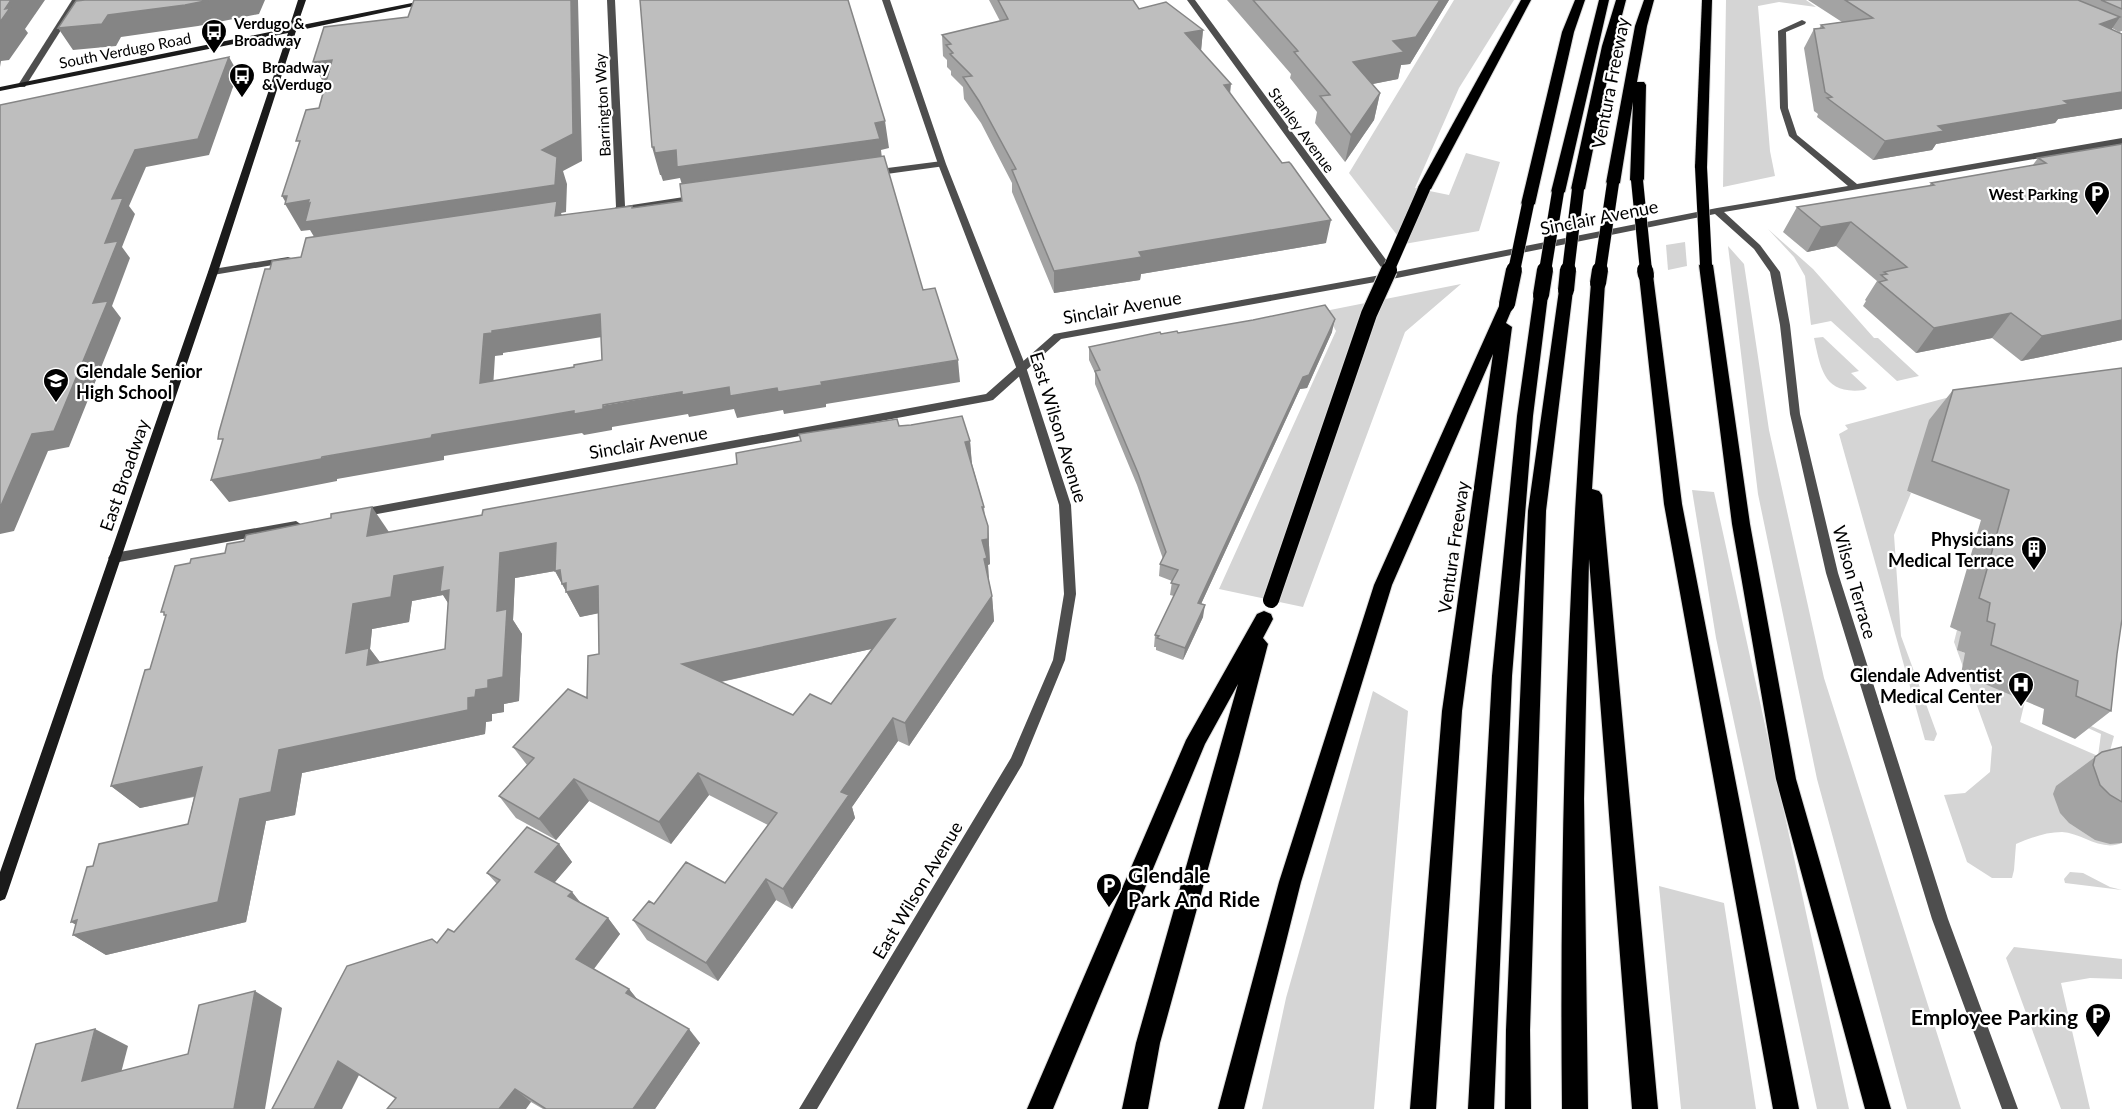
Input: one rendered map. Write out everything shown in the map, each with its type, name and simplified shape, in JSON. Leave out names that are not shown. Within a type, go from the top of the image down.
[{"type":"highway","points":[[1135,1109],[1148,1042],[1229,756],[1264,619],[1370,314],[1424,189],[1526,0]]},
{"type":"highway","name":"Ventura Freeway","points":[[1423,1109],[1452,711],[1507,304],[1568,32],[1580,0]]},
{"type":"highway","points":[[1481,1109],[1502,676],[1525,416],[1558,192],[1604,0]]},
{"type":"highway","points":[[1518,1109],[1518,1018],[1537,511],[1578,189],[1608,46],[1621,0]]},
{"type":"highway","name":"Ventura Freeway","points":[[1575,1109],[1572,946],[1577,641],[1586,421],[1598,283],[1641,26],[1649,0]]},
{"type":"highway","points":[[1707,0],[1701,167],[1706,265],[1741,524],[1786,779],[1878,1109]]},
{"type":"highway","points":[[1641,26],[1637,180],[1673,504],[1786,1109]]},
{"type":"highway","points":[[1231,1109],[1290,882],[1383,585],[1507,304]]},
{"type":"highway","points":[[1586,421],[1645,1109]]},
{"type":"highway","points":[[1040,1109],[1196,740],[1264,619]]},
{"type":"main road","name":"East Broadway","points":[[0,894],[213,272],[302,0]]},
{"type":"main road","name":"South Verdugo Road","points":[[0,89],[438,0]]},
{"type":"street","points":[[22,85],[76,0]]},
{"type":"street","name":"Barrington Way","points":[[611,0],[621,209]]},
{"type":"street","name":"East Wilson Avenue","points":[[807,1109],[1017,761],[1059,660],[1070,594],[1065,505],[1021,367],[942,164],[886,0]]},
{"type":"street","name":"Stanley Avenue","points":[[1191,0],[1392,276]]},
{"type":"street","points":[[1802,22],[1782,31],[1784,108],[1793,136],[1854,186]]},
{"type":"street","name":"Sinclair Avenue","points":[[354,514],[989,398],[1058,336],[1392,276],[1717,211],[2122,141]]},
{"type":"street","points":[[861,175],[942,164]]},
{"type":"street","points":[[609,211],[712,196]]},
{"type":"street","name":"Wilson Terrace","points":[[1717,211],[1757,247],[1775,272],[1785,325],[1795,414],[1832,573],[1940,919],[2010,1109]]},
{"type":"street","points":[[213,272],[296,259]]},
{"type":"street","points":[[114,558],[308,523]]},
{"type":"shaded area","points":[[1454,0],[1514,0],[1459,88],[1415,188],[1449,195],[1466,153],[1500,162],[1479,231],[1404,244],[1349,173]]},
{"type":"shaded area","points":[[1726,0],[1806,0],[1816,7],[1779,2],[1758,6],[1770,151],[1775,176],[1723,187]]},
{"type":"shaded area","points":[[1768,229],[1813,269],[1874,338],[1878,338],[1919,376],[1897,381],[1831,321],[1811,325],[1805,276],[1794,257]]},
{"type":"shaded area","points":[[1685,242],[1687,266],[1668,270],[1666,245]]},
{"type":"shaded area","points":[[1728,246],[1744,264],[1769,430],[1824,678],[1961,1109],[1907,1109],[1817,779],[1758,494]]},
{"type":"shaded area","points":[[1461,284],[1405,332],[1303,607],[1219,589],[1336,331],[1325,311]]},
{"type":"shaded area","points":[[1823,337],[1859,371],[1851,373],[1867,388],[1851,391],[1832,384],[1822,370],[1814,338]]},
{"type":"shaded area","points":[[1961,394],[1907,491],[1911,493],[1894,535],[1901,636],[1937,734],[1934,741],[1925,740],[1839,434],[1848,429],[1845,425]]},
{"type":"shaded area","points":[[1692,490],[1714,492],[1849,1109],[1817,1109],[1716,638]]},
{"type":"shaded area","points":[[1957,630],[1961,632],[1958,650],[1973,657],[2025,701],[2020,722],[2098,756],[2101,734],[2077,723],[2077,720],[2114,736],[2106,766],[2122,801],[2122,843],[2099,844],[2062,832],[2032,838],[2016,844],[2012,878],[1992,878],[1967,862],[1944,795],[1965,793],[1990,772],[1992,747],[1954,642]]},
{"type":"shaded area","points":[[1373,691],[1408,711],[1374,1109],[1262,1109],[1286,998]]},
{"type":"shaded area","points":[[2070,872],[2083,873],[2110,887],[2122,890],[2065,883],[2064,879]]},
{"type":"shaded area","points":[[1659,886],[1724,903],[1756,1109],[1681,1109]]},
{"type":"shaded area","points":[[2014,947],[2122,959],[2122,979],[2090,978],[2061,983],[2090,1109],[2061,1109],[2006,958]]},
{"type":"building","points":[[0,0],[11,0],[5,9],[10,8],[0,22]]},
{"type":"building","points":[[210,0],[108,15],[102,24],[58,28],[76,1]]},
{"type":"building","points":[[414,0],[571,0],[573,134],[542,150],[557,157],[555,185],[305,222],[309,200],[285,204],[287,196],[282,196],[300,141],[296,141],[306,110],[319,108],[332,60],[313,62],[324,27],[408,17]]},
{"type":"building","points":[[640,0],[848,0],[885,121],[875,123],[880,139],[677,167],[676,150],[655,153],[652,147]]},
{"type":"building","points":[[998,0],[1133,0],[1139,9],[1166,2],[1203,30],[1185,33],[1231,84],[1224,85],[1282,163],[1291,164],[1331,220],[1139,252],[1142,257],[1054,271],[1012,170],[1016,169],[979,101],[963,77],[972,76],[950,54],[953,53],[946,45],[951,44],[942,35],[1008,19]]},
{"type":"building","points":[[1253,0],[1440,0],[1416,37],[1393,41],[1404,52],[1353,62],[1380,93],[1351,135],[1320,96],[1330,95],[1294,52],[1298,51]]},
{"type":"building","points":[[1845,0],[2078,0],[2120,17],[2100,24],[2122,34],[2122,92],[2064,101],[2069,104],[1938,126],[1944,131],[1885,141],[1827,98],[1832,97],[1825,92],[1814,29],[1824,28],[1821,25],[1873,18]]},
{"type":"building","points":[[2101,0],[2122,0],[2122,9]]},
{"type":"building","points":[[229,57],[198,139],[135,150],[112,199],[123,198],[105,243],[118,241],[93,303],[108,301],[54,431],[32,434],[0,508],[0,105]]},
{"type":"building","points":[[2122,144],[2122,320],[2042,336],[2011,313],[1934,328],[1879,282],[1887,280],[1881,275],[1887,274],[1884,272],[1907,267],[1851,222],[1821,227],[1797,207],[1934,185],[1931,183],[2046,163],[2038,158]]},
{"type":"building","points":[[884,156],[923,290],[935,288],[958,360],[821,382],[822,385],[778,392],[777,388],[730,396],[729,387],[682,395],[682,392],[603,405],[603,409],[574,414],[574,411],[432,435],[431,438],[211,480],[223,439],[218,439],[219,432],[265,269],[270,269],[272,261],[301,257],[306,238],[557,201],[555,216],[682,201],[680,184]],"holes":[[[600,314],[602,360],[574,365],[574,367],[480,383],[484,334],[492,333],[492,331]]]},
{"type":"building","points":[[1325,305],[1335,319],[1309,375],[1303,377],[1198,603],[1205,605],[1185,648],[1157,638],[1159,636],[1155,635],[1179,585],[1171,583],[1178,570],[1160,564],[1166,552],[1138,473],[1095,371],[1100,370],[1089,347],[1160,332],[1161,334],[1177,331],[1178,333]]},
{"type":"building","name":"Physicians Medical Terrace","points":[[2122,368],[2122,619],[2111,711],[2076,696],[2078,681],[1991,645],[1995,624],[1987,621],[1990,603],[1979,598],[2009,490],[1932,461],[1953,390]]},
{"type":"building","points":[[962,416],[970,441],[965,442],[988,526],[988,539],[982,540],[992,596],[905,723],[893,718],[841,792],[849,795],[783,889],[766,879],[706,963],[633,920],[649,901],[654,904],[686,862],[725,883],[777,813],[698,773],[659,822],[574,779],[539,819],[499,796],[534,758],[513,747],[568,689],[587,698],[588,656],[599,654],[598,586],[566,592],[566,583],[562,584],[560,570],[555,571],[556,543],[500,553],[497,611],[507,609],[503,677],[488,680],[488,688],[476,690],[475,697],[468,698],[468,710],[279,750],[271,792],[240,799],[218,902],[73,935],[77,920],[71,922],[87,867],[93,866],[99,844],[188,824],[202,767],[111,786],[145,670],[150,669],[166,615],[161,612],[175,566],[190,563],[191,559],[225,553],[227,544],[244,541],[246,535],[331,518],[331,514],[372,507],[367,536],[482,515],[483,510],[737,464],[736,453],[801,441],[799,434],[897,419],[899,426]],"holes":[[[443,567],[440,592],[449,590],[445,649],[367,665],[369,648],[346,653],[353,604],[391,597],[394,576]],[[895,619],[831,704],[810,694],[793,715],[682,664]]]},
{"type":"building","points":[[2122,747],[2122,802],[2100,785],[2093,765],[2095,757],[2102,752]]},
{"type":"building","points":[[527,827],[559,844],[535,872],[572,892],[568,896],[608,918],[576,959],[629,989],[626,993],[689,1029],[633,1109],[546,1109],[515,1089],[499,1109],[387,1109],[396,1098],[338,1061],[314,1109],[272,1109],[347,966],[432,939],[437,943],[448,929],[454,932],[500,880],[487,873]]},
{"type":"building","points":[[255,991],[234,1109],[17,1109],[36,1044],[95,1029],[82,1081],[188,1054],[199,1005]]},
{"type":"place","name":"Verdugo & Broadway","points":[[214,55]]},
{"type":"place","name":"Broadway & Verdugo","points":[[242,99]]},
{"type":"place","name":"West Parking","points":[[2097,217]]},
{"type":"place","name":"Glendale Senior High School","points":[[56,404]]},
{"type":"place","name":"Physicians Medical Terrace","points":[[2034,572]]},
{"type":"place","name":"Glendale Adventist Medical Center","points":[[2021,708]]},
{"type":"place","name":"Glendale Park And Ride","points":[[1109,909]]},
{"type":"place","name":"Employee Parking","points":[[2098,1039]]}]
